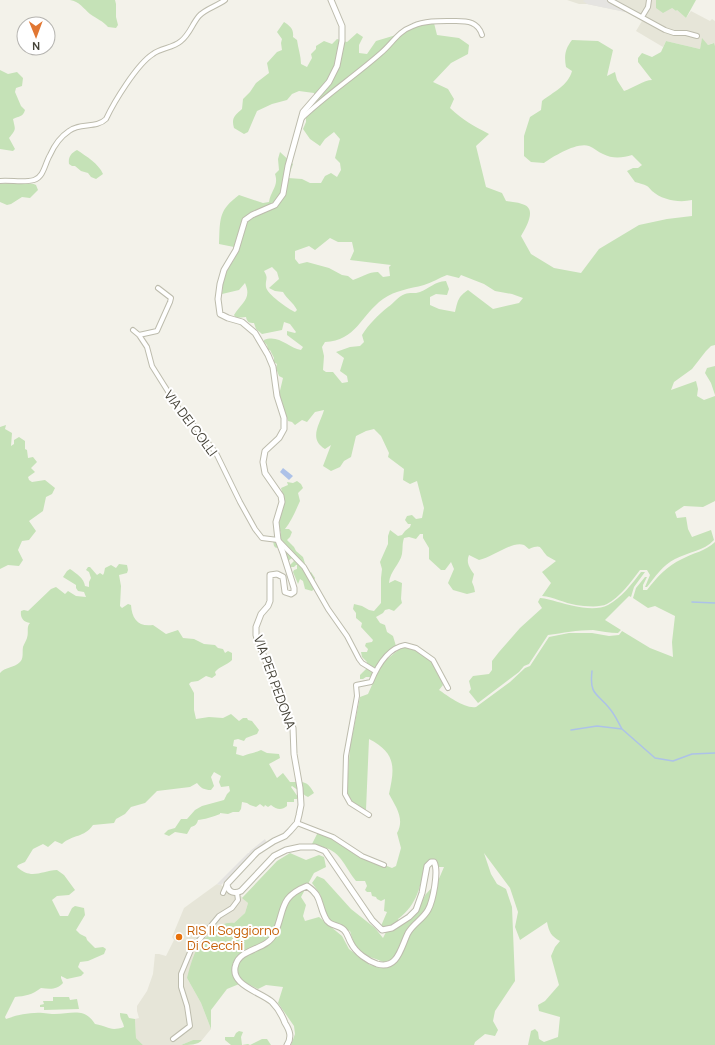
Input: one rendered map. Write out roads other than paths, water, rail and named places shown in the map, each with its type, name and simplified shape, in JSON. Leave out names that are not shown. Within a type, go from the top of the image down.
[{"type":"street","points":[[0,181],[35,180],[41,176],[49,156],[63,135],[79,126],[104,122],[119,96],[145,60],[153,53],[180,42],[189,33],[198,17],[203,12],[225,0]]},
{"type":"street","points":[[332,0],[342,26],[342,41],[337,66],[330,82],[303,112],[288,166],[283,194],[275,205],[248,217],[245,220],[236,250],[224,270],[218,299],[220,314],[242,322],[252,330],[261,341],[272,367],[277,396],[284,418],[284,429],[279,438],[265,451],[263,462],[265,473],[281,496],[282,502],[276,522],[278,540],[304,567],[328,609],[347,636],[359,659],[362,663],[376,671]]},
{"type":"street","points":[[610,0],[670,32],[686,33],[697,36]]},
{"type":"street","points":[[642,17],[648,7],[649,0]]},
{"type":"street","points":[[300,120],[326,96],[383,52],[396,36],[413,26],[434,21],[472,22],[478,26],[482,35]]},
{"type":"street","points":[[139,335],[157,331],[170,302],[171,298],[158,288]]},
{"type":"street","name":"VIA DEI COLLI","points":[[133,330],[139,335],[147,347],[152,366],[179,409],[202,435],[216,454],[255,529],[262,538],[278,540]]},
{"type":"street","name":"VIA PER PEDONA","points":[[278,540],[293,581],[294,592],[291,594],[285,592],[282,578],[277,574],[270,575],[270,601],[268,606],[261,614],[256,627],[258,642],[271,674],[280,704],[293,728],[294,754],[301,805],[297,823]]},
{"type":"street","points":[[369,815],[350,803],[345,794],[344,786],[346,756],[357,696],[356,685],[371,682],[376,671],[386,658],[402,646],[410,646],[434,660],[448,688]]},
{"type":"street","points":[[223,893],[227,884],[257,852],[285,836],[297,823],[333,837],[362,856],[384,865]]},
{"type":"street","points":[[227,884],[229,890],[234,893],[242,891],[274,856],[286,850],[300,847],[315,847],[325,851],[372,920],[382,930],[392,928],[409,917],[416,910],[422,893],[427,866],[431,862],[434,862],[436,866],[435,886],[429,908],[408,933],[401,952],[394,962],[386,965],[373,962],[358,953],[351,944],[348,935],[343,928],[332,925],[325,918],[321,903],[314,891],[307,886],[296,890],[285,902],[274,935],[265,944],[240,956],[234,971],[238,981],[272,1002],[280,1011],[290,1031],[290,1039],[287,1045]]},
{"type":"street","points":[[173,1038],[190,1026],[187,1006],[181,987],[182,974],[191,950],[219,916],[232,908],[238,900],[237,893]]},
{"type":"water","points":[[283,468],[293,476],[289,480],[280,472]]},
{"type":"waterway","points":[[692,602],[715,603]]},
{"type":"waterway","points":[[592,671],[591,679],[593,690],[612,711],[622,729]]},
{"type":"waterway","points":[[571,730],[597,726],[622,729],[655,758],[673,761],[692,754],[715,753]]},
{"type":"place","name":"RIS Il Soggiorno Di Cecchi","points":[[179,937]]}]
